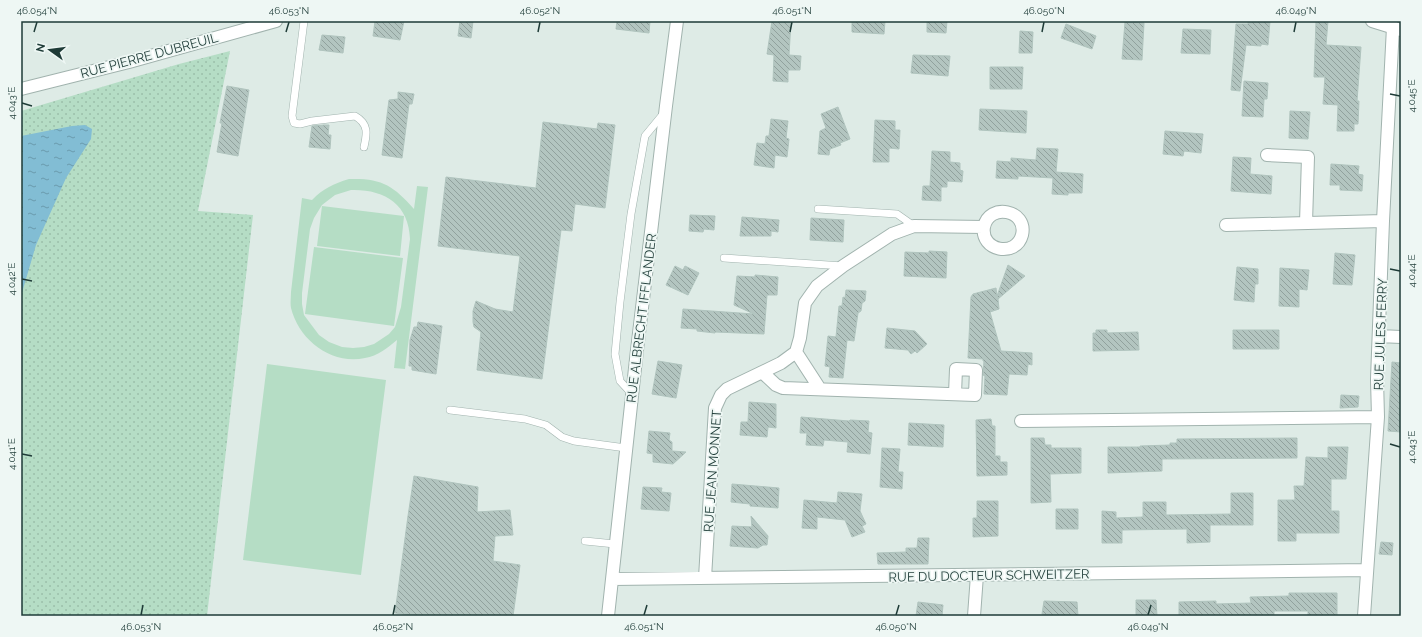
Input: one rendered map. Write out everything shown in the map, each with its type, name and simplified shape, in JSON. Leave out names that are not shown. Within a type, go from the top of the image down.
[{"type":"street","name":"RUE PIERRE DUBREUIL","points":[[21,89],[129,62],[276,21]]},
{"type":"street","name":"RUE ALBRECHT IFFLANDER","points":[[608,616],[632,394],[677,21]]},
{"type":"street","points":[[1372,21],[1397,28]]},
{"type":"street","name":"RUE JULES FERRY","points":[[1364,616],[1378,417],[1377,380],[1383,221],[1397,28]]},
{"type":"street","points":[[1267,155],[1308,157],[1306,223]]},
{"type":"street","points":[[1226,225],[1383,221]]},
{"type":"street","points":[[820,390],[796,352],[800,338],[805,303],[817,286],[843,266],[892,234],[914,226],[984,227]]},
{"type":"street","points":[[1379,336],[1401,338]]},
{"type":"street","name":"RUE JEAN MONNET","points":[[705,578],[715,408],[721,395],[727,389],[763,373],[781,363],[796,352]]},
{"type":"street","points":[[763,373],[776,385],[783,388],[955,394]]},
{"type":"street","points":[[1021,421],[1378,417]]},
{"type":"street","name":"RUE DU DOCTEUR SCHWEITZER","points":[[612,579],[1367,570]]},
{"type":"street","points":[[974,616],[977,575]]},
{"type":"lane","points":[[304,21],[292,116],[294,123],[300,124],[312,121],[355,116],[361,119],[366,126],[367,133],[364,147]]},
{"type":"lane","points":[[632,394],[620,381],[615,354],[630,214],[646,136],[665,112]]},
{"type":"lane","points":[[818,209],[897,214],[914,226]]},
{"type":"lane","points":[[724,258],[843,266]]},
{"type":"lane","points":[[450,410],[525,418],[546,425],[562,436],[574,441],[626,448]]},
{"type":"lane","points":[[585,541],[615,544]]},
{"type":"green space","points":[[230,51],[198,211],[253,215],[207,616],[21,616],[21,111],[179,64]]},
{"type":"green space","points":[[349,179],[370,180],[386,185],[399,194],[414,209],[417,186],[428,187],[405,369],[394,368],[397,340],[386,349],[370,357],[352,359],[340,358],[329,354],[318,348],[309,340],[295,320],[291,308],[291,292],[302,198],[312,200],[325,189]],"holes":[[[351,190],[374,192],[392,201],[400,208],[409,227],[410,239],[401,307],[395,327],[389,334],[374,344],[364,347],[342,347],[329,342],[319,335],[304,315],[302,293],[310,229],[314,218],[322,205],[335,195]]]},
{"type":"green space","points":[[322,206],[404,216],[400,256],[317,246]]},
{"type":"green space","points":[[314,247],[403,258],[394,326],[305,314]]},
{"type":"green space","points":[[267,364],[386,380],[361,575],[243,560]]},
{"type":"water","points":[[85,125],[92,129],[91,139],[66,178],[36,245],[21,296],[21,136],[72,126]]},
{"type":"building","points":[[375,21],[404,21],[400,40],[373,36]]},
{"type":"building","points":[[460,21],[473,21],[471,38],[458,36]]},
{"type":"building","points":[[617,21],[650,21],[649,33],[616,29]]},
{"type":"building","points":[[772,21],[791,21],[789,55],[801,56],[800,70],[788,70],[788,82],[773,81],[774,55],[767,54]]},
{"type":"building","points":[[852,21],[885,21],[884,34],[852,32]]},
{"type":"building","points":[[927,21],[947,21],[946,33],[927,32]]},
{"type":"building","points":[[1248,21],[1270,21],[1268,45],[1246,45],[1240,91],[1231,90],[1236,24],[1248,24]]},
{"type":"building","points":[[1316,21],[1328,21],[1326,45],[1361,47],[1357,101],[1359,101],[1358,124],[1354,124],[1354,131],[1337,131],[1338,105],[1323,104],[1325,77],[1314,77]]},
{"type":"building","points":[[1125,22],[1144,23],[1142,60],[1122,59]]},
{"type":"building","points":[[1066,24],[1096,36],[1092,49],[1061,38]]},
{"type":"building","points":[[1183,29],[1211,30],[1210,54],[1181,53]]},
{"type":"building","points":[[1020,31],[1033,32],[1032,53],[1019,53]]},
{"type":"building","points":[[322,35],[345,37],[343,53],[319,50]]},
{"type":"building","points":[[913,55],[950,56],[948,76],[911,73]]},
{"type":"building","points":[[990,67],[1023,67],[1022,89],[990,89]]},
{"type":"building","points":[[1244,81],[1268,83],[1267,99],[1264,99],[1263,117],[1242,116]]},
{"type":"building","points":[[227,86],[249,90],[238,156],[217,152],[222,123],[220,123]]},
{"type":"building","points":[[398,92],[414,94],[412,104],[409,104],[402,158],[382,155],[389,100],[398,99]]},
{"type":"building","points":[[838,107],[850,139],[840,143],[841,145],[830,149],[829,155],[818,154],[820,131],[826,128],[821,114]]},
{"type":"building","points":[[980,109],[1027,111],[1026,133],[979,130]]},
{"type":"building","points":[[1290,111],[1310,112],[1308,139],[1289,138]]},
{"type":"building","points":[[771,119],[788,121],[786,138],[789,139],[787,157],[775,155],[774,168],[754,165],[757,143],[765,144],[766,136],[769,136]]},
{"type":"building","points":[[875,120],[895,121],[895,130],[900,130],[899,149],[889,148],[889,162],[873,162]]},
{"type":"building","points":[[543,122],[597,129],[598,123],[615,125],[605,208],[575,204],[572,231],[561,230],[542,379],[477,370],[481,332],[474,327],[473,322],[473,311],[476,301],[495,309],[513,312],[520,256],[438,246],[446,177],[536,188]]},
{"type":"building","points":[[329,125],[328,135],[331,135],[330,149],[309,147],[312,126]]},
{"type":"building","points":[[1165,131],[1203,134],[1201,153],[1184,151],[1183,156],[1163,154]]},
{"type":"building","points":[[1037,148],[1058,149],[1056,172],[1083,174],[1082,193],[1068,193],[1068,195],[1052,194],[1053,178],[1018,176],[1018,179],[996,178],[997,161],[1011,162],[1011,158],[1036,160]]},
{"type":"building","points":[[932,151],[950,152],[950,162],[960,163],[960,170],[963,171],[962,182],[947,181],[947,187],[941,187],[941,201],[922,200],[923,186],[930,186]]},
{"type":"building","points":[[1233,157],[1251,158],[1250,174],[1272,176],[1271,194],[1231,191]]},
{"type":"building","points":[[1331,164],[1359,166],[1358,174],[1363,175],[1362,191],[1340,190],[1340,185],[1330,185]]},
{"type":"building","points":[[690,215],[715,216],[714,230],[704,229],[703,232],[689,231]]},
{"type":"building","points":[[742,217],[779,220],[778,232],[771,231],[771,236],[740,236]]},
{"type":"building","points":[[811,218],[844,220],[843,242],[810,240]]},
{"type":"building","points":[[929,251],[947,252],[946,278],[904,276],[905,252],[929,253]]},
{"type":"building","points":[[1335,253],[1355,255],[1352,285],[1333,284]]},
{"type":"building","points":[[1008,265],[1025,276],[998,299],[999,309],[990,312],[1001,351],[1032,353],[1032,365],[1028,364],[1027,375],[1009,374],[1007,395],[984,394],[984,361],[983,359],[968,358],[971,297],[973,294],[996,288],[997,296]]},
{"type":"building","points":[[675,266],[683,270],[685,266],[699,273],[688,295],[666,285]]},
{"type":"building","points":[[1237,267],[1258,269],[1258,284],[1255,284],[1254,302],[1234,300]]},
{"type":"building","points":[[1280,268],[1309,270],[1307,290],[1299,289],[1299,307],[1279,306]]},
{"type":"building","points":[[755,275],[778,277],[777,295],[767,295],[764,334],[715,333],[697,331],[697,329],[681,328],[683,309],[754,314],[734,305],[737,276],[755,277]]},
{"type":"building","points":[[846,290],[866,291],[865,301],[862,303],[861,311],[858,313],[854,341],[847,340],[843,378],[829,377],[830,367],[825,366],[828,336],[836,337],[839,306],[842,306],[843,297],[845,298]]},
{"type":"building","points":[[418,322],[442,326],[436,374],[412,370],[412,366],[409,366],[410,340],[414,327],[417,327]]},
{"type":"building","points":[[887,328],[915,331],[927,344],[917,353],[915,351],[911,354],[908,350],[885,348]]},
{"type":"building","points":[[1096,330],[1107,330],[1107,333],[1138,332],[1139,350],[1093,351],[1093,333],[1096,333]]},
{"type":"building","points":[[1233,330],[1279,330],[1279,349],[1233,349]]},
{"type":"building","points":[[658,361],[682,365],[676,398],[652,394]]},
{"type":"building","points":[[1392,362],[1401,363],[1401,432],[1388,431]]},
{"type":"building","points":[[1341,395],[1359,396],[1358,407],[1340,408]]},
{"type":"building","points":[[749,402],[776,404],[776,428],[768,427],[767,437],[740,435],[741,422],[748,422]]},
{"type":"building","points":[[801,417],[869,421],[868,432],[872,433],[870,454],[847,452],[848,442],[824,440],[823,446],[806,445],[807,433],[800,433]]},
{"type":"building","points":[[991,419],[992,426],[995,426],[995,456],[1000,456],[1000,462],[1007,462],[1007,475],[977,476],[976,420]]},
{"type":"building","points":[[909,423],[944,425],[943,447],[908,445]]},
{"type":"building","points":[[649,431],[670,433],[669,440],[672,442],[672,451],[686,452],[673,464],[653,462],[653,454],[647,453]]},
{"type":"building","points":[[1031,438],[1044,438],[1045,445],[1051,445],[1051,448],[1081,448],[1081,473],[1050,474],[1051,502],[1031,503]]},
{"type":"building","points":[[1297,438],[1297,458],[1162,459],[1162,471],[1108,473],[1108,447],[1170,445],[1170,443],[1177,443],[1177,439]]},
{"type":"building","points":[[1328,447],[1348,447],[1346,479],[1331,479],[1331,511],[1339,511],[1339,533],[1296,533],[1296,541],[1278,541],[1278,500],[1295,500],[1294,486],[1304,486],[1306,457],[1328,458]]},
{"type":"building","points":[[882,448],[900,449],[898,472],[903,472],[902,489],[880,487]]},
{"type":"building","points":[[414,476],[478,487],[477,512],[510,510],[513,535],[495,536],[493,561],[520,565],[513,616],[421,616],[395,613]]},
{"type":"building","points":[[732,484],[779,488],[778,508],[750,506],[750,504],[731,502]]},
{"type":"building","points":[[643,487],[662,488],[661,492],[671,493],[669,511],[641,509]]},
{"type":"building","points":[[838,492],[862,494],[860,511],[866,524],[862,526],[865,532],[852,537],[845,520],[817,517],[817,529],[802,528],[804,500],[837,503]]},
{"type":"building","points":[[1231,493],[1253,493],[1253,525],[1210,525],[1210,542],[1187,543],[1187,529],[1122,530],[1122,543],[1102,543],[1102,511],[1116,512],[1116,518],[1143,517],[1143,502],[1166,502],[1166,515],[1231,514]]},
{"type":"building","points":[[977,501],[998,501],[998,536],[973,537],[973,518],[977,518]]},
{"type":"building","points":[[1056,509],[1078,509],[1078,529],[1056,529]]},
{"type":"building","points":[[751,516],[768,536],[767,545],[763,545],[758,548],[730,546],[732,526],[752,527]]},
{"type":"building","points":[[918,538],[929,538],[928,564],[878,564],[877,553],[906,552],[906,548],[917,548]]},
{"type":"building","points":[[1381,542],[1393,543],[1392,555],[1379,554]]},
{"type":"building","points":[[1289,593],[1337,593],[1337,616],[1308,616],[1308,611],[1274,611],[1274,616],[1179,616],[1179,602],[1216,601],[1216,604],[1251,603],[1250,597],[1289,596]]},
{"type":"building","points":[[1136,600],[1156,600],[1157,616],[1136,616]]},
{"type":"building","points":[[1044,601],[1077,602],[1078,616],[1056,616],[1042,614]]},
{"type":"building","points":[[918,602],[943,605],[942,616],[916,616]]}]
